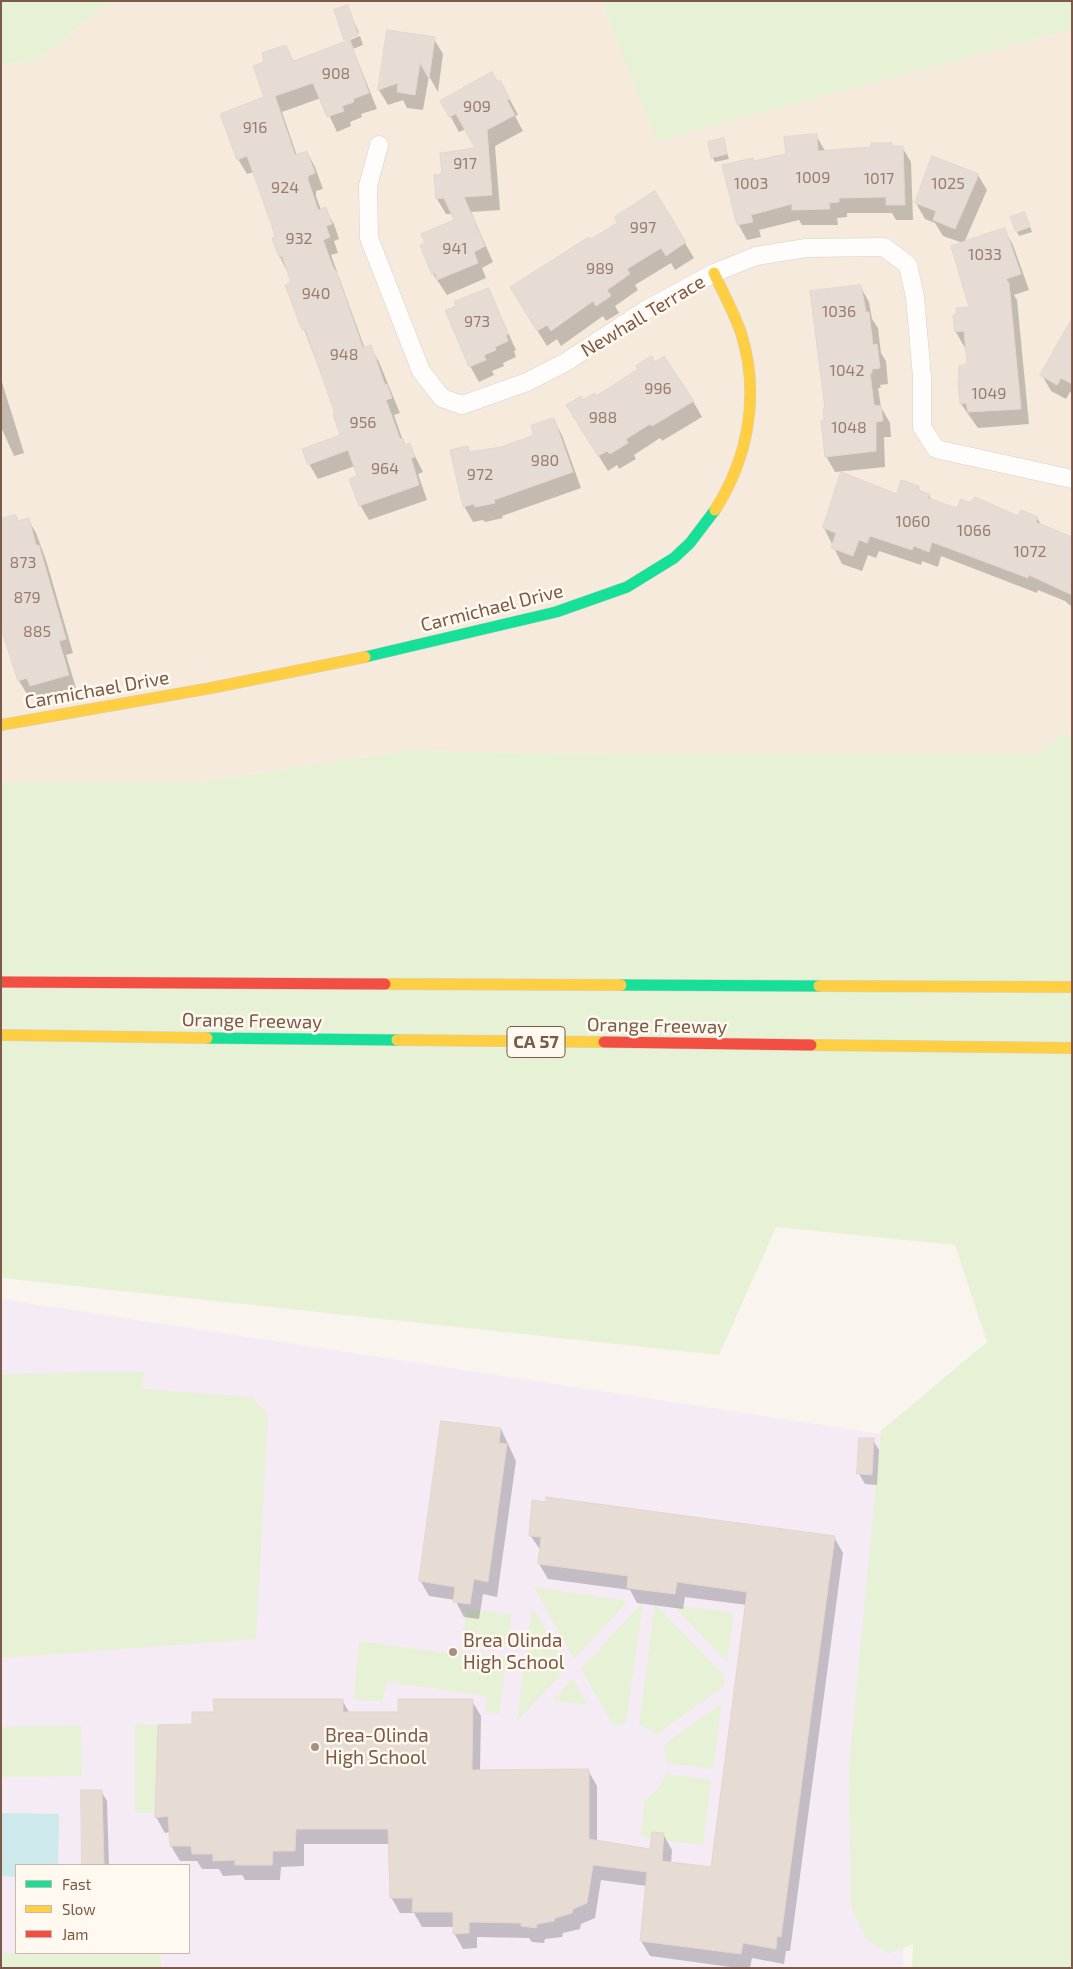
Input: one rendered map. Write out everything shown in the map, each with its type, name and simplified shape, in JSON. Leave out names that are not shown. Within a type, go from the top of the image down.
[{"type":"main road","name":"Carmichael Drive","points":[[1,725],[74,710],[210,688],[442,640],[590,600],[630,586],[654,573],[678,554],[718,505],[745,444],[749,408],[748,370],[741,335],[714,273]]},
{"type":"main road","name":"Orange Freeway","points":[[1,982],[1072,987]]},
{"type":"main road","name":"Orange Freeway","points":[[1,1036],[1072,1048]]},
{"type":"street","name":"Newhall Terrace","points":[[379,145],[368,186],[369,238],[421,371],[442,398],[462,405],[527,382],[566,362],[644,311],[714,273],[756,256],[806,248],[884,247],[908,265],[916,297],[922,378],[922,427],[936,449],[1072,479]]},
{"type":"shaded area","points":[[110,1],[601,1],[657,140],[1072,29],[1072,731],[1033,754],[604,754],[406,751],[193,783],[1,794],[1,65],[37,61]]},
{"type":"shaded area","name":"Brea Olinda High School","points":[[1,1299],[907,1438],[903,1968],[1,1968]]},
{"type":"green space","points":[[1,1],[110,1],[37,61],[1,65]]},
{"type":"green space","points":[[601,1],[1072,1],[1072,29],[657,141]]},
{"type":"green space","points":[[1072,731],[1072,1968],[912,1968],[913,1944],[889,1953],[868,1941],[851,1908],[849,1768],[881,1431],[987,1342],[955,1245],[776,1227],[719,1355],[1,1278],[1,783],[193,783],[406,751],[604,754],[1033,754]]},
{"type":"green space","points":[[144,1372],[142,1389],[252,1397],[268,1415],[256,1639],[1,1658],[1,1374]]},
{"type":"green space","points":[[534,1587],[628,1601],[574,1659]]},
{"type":"green space","points":[[643,1602],[626,1723],[614,1726],[581,1669]]},
{"type":"green space","points":[[655,1604],[725,1677],[724,1686],[656,1735],[649,1729],[639,1725]]},
{"type":"green space","points":[[673,1605],[734,1613],[727,1662]]},
{"type":"green space","points":[[532,1606],[567,1668],[517,1721]]},
{"type":"green space","points":[[467,1609],[512,1614],[507,1644],[463,1639]]},
{"type":"green space","points":[[359,1641],[460,1655],[461,1651],[507,1657],[499,1714],[485,1712],[487,1696],[387,1682],[382,1701],[354,1700]]},
{"type":"green space","points":[[573,1679],[588,1705],[553,1700]]},
{"type":"green space","points":[[722,1703],[713,1769],[667,1763],[664,1745]]},
{"type":"green space","points":[[135,1724],[158,1725],[155,1813],[135,1813]]},
{"type":"green space","points":[[81,1725],[82,1776],[1,1777],[1,1727]]},
{"type":"green space","points":[[666,1774],[711,1780],[703,1845],[641,1837],[645,1799],[657,1791]]},
{"type":"green space","points":[[1,1953],[15,1953],[160,1954],[161,1968],[1,1968]]},
{"type":"water","points":[[1,1813],[59,1814],[58,1864],[15,1864],[15,1877],[1,1876]]},
{"type":"building","points":[[348,5],[358,35],[344,40],[334,10]]},
{"type":"building","points":[[387,30],[435,37],[429,79],[420,63],[415,95],[397,92],[398,83],[378,90]]},
{"type":"building","points":[[350,40],[369,93],[353,99],[354,102],[342,106],[344,111],[327,117],[313,83],[275,96],[295,155],[307,151],[315,173],[308,176],[308,180],[318,210],[326,207],[332,224],[326,226],[330,237],[323,240],[337,273],[363,348],[371,345],[385,385],[387,384],[392,398],[386,400],[400,439],[403,438],[405,445],[410,443],[415,457],[411,458],[419,485],[359,506],[349,479],[357,476],[348,450],[308,465],[302,449],[340,435],[333,414],[335,413],[305,329],[302,330],[285,285],[291,282],[282,256],[279,257],[272,238],[275,237],[272,226],[247,156],[237,160],[220,114],[264,97],[253,66],[264,62],[262,53],[286,45],[293,61]]},
{"type":"building","points":[[492,72],[498,82],[500,80],[510,99],[507,100],[515,115],[487,130],[492,195],[464,197],[485,246],[474,252],[478,263],[437,280],[435,273],[432,275],[420,245],[425,243],[421,234],[454,220],[444,198],[436,199],[434,175],[442,174],[440,153],[475,148],[456,114],[449,117],[440,101]]},
{"type":"building","points":[[817,134],[818,151],[871,147],[871,143],[892,143],[892,146],[903,146],[905,205],[886,205],[886,197],[839,198],[839,202],[829,203],[830,209],[792,210],[792,204],[751,215],[753,222],[737,225],[722,165],[753,158],[754,161],[786,154],[784,137]]},
{"type":"building","points":[[724,138],[727,154],[711,158],[708,142]]},
{"type":"building","points":[[932,156],[979,174],[955,229],[933,220],[936,211],[915,203]]},
{"type":"building","points":[[655,191],[686,242],[666,256],[661,248],[627,269],[630,274],[607,290],[611,296],[596,306],[593,301],[551,331],[547,325],[537,331],[510,287],[589,237],[591,239],[617,223],[615,217]]},
{"type":"building","points":[[1025,212],[1030,227],[1016,232],[1010,217]]},
{"type":"building","points":[[1005,228],[1021,274],[1006,279],[1009,283],[1021,409],[968,412],[966,403],[960,404],[958,384],[959,366],[967,364],[964,331],[955,332],[953,315],[957,314],[956,308],[969,307],[951,246]]},
{"type":"building","points":[[861,285],[866,312],[869,312],[873,345],[877,344],[880,368],[872,369],[872,373],[870,373],[874,405],[881,406],[883,421],[876,422],[876,451],[825,457],[821,421],[824,420],[823,409],[825,409],[810,291]]},
{"type":"building","points":[[489,288],[508,334],[506,335],[508,341],[495,347],[496,350],[484,355],[486,360],[469,367],[445,310],[456,306],[454,302]]},
{"type":"building","points":[[1072,319],[1072,384],[1061,378],[1057,385],[1040,375]]},
{"type":"building","points":[[652,356],[655,362],[664,356],[694,401],[626,439],[628,443],[610,454],[607,451],[598,456],[566,405],[581,396],[583,400],[595,393],[596,396],[638,369],[636,366]]},
{"type":"building","points":[[554,418],[573,472],[494,500],[495,503],[475,507],[474,504],[463,507],[450,450],[468,446],[469,452],[501,447],[534,435],[531,426]]},
{"type":"building","points":[[841,472],[897,494],[901,480],[919,486],[918,490],[930,494],[928,498],[957,508],[961,499],[970,503],[975,497],[1018,516],[1021,510],[1038,517],[1036,522],[1072,537],[1072,595],[1029,575],[1028,578],[932,542],[929,552],[914,546],[912,550],[870,536],[867,543],[859,540],[853,556],[831,548],[836,533],[823,528]]},
{"type":"building","points":[[16,515],[18,521],[29,518],[36,545],[39,545],[66,639],[59,641],[69,675],[30,686],[27,678],[18,681],[1,628],[1,519]]},
{"type":"building","points":[[441,1421],[501,1428],[499,1443],[507,1444],[488,1582],[474,1579],[470,1604],[453,1602],[455,1587],[419,1581]]},
{"type":"building","points":[[859,1438],[874,1438],[872,1475],[857,1474]]},
{"type":"building","name":"Brea-Olinda High School","points":[[546,1497],[835,1536],[781,1937],[777,1936],[776,1949],[743,1943],[741,1954],[640,1941],[647,1872],[593,1865],[587,1903],[573,1909],[572,1913],[555,1918],[554,1921],[537,1924],[536,1928],[521,1926],[521,1923],[469,1922],[469,1933],[453,1934],[453,1912],[412,1912],[413,1898],[390,1898],[388,1829],[296,1829],[295,1851],[273,1851],[272,1865],[235,1865],[235,1860],[213,1861],[213,1854],[192,1854],[191,1846],[170,1846],[168,1816],[155,1818],[158,1725],[192,1724],[192,1712],[214,1712],[213,1699],[343,1699],[343,1712],[398,1712],[398,1699],[473,1699],[472,1770],[589,1769],[589,1839],[650,1849],[652,1832],[664,1833],[662,1861],[711,1867],[747,1592],[677,1582],[675,1594],[627,1588],[628,1576],[538,1564],[541,1537],[529,1536],[532,1500],[546,1502]]},
{"type":"building","points":[[81,1790],[102,1790],[104,1864],[82,1864]]},
{"type":"traffic: fast","points":[[365,657],[556,612],[627,587],[674,558],[690,543],[715,510]]},
{"type":"traffic: fast","points":[[621,985],[819,986]]},
{"type":"traffic: fast","points":[[207,1038],[397,1040]]},
{"type":"traffic: slow","points":[[714,273],[741,333],[750,379],[748,424],[743,447],[727,490],[715,510]]},
{"type":"traffic: slow","points":[[1,725],[211,688],[365,657]]},
{"type":"traffic: slow","points":[[385,984],[621,985]]},
{"type":"traffic: slow","points":[[819,986],[1072,987]]},
{"type":"traffic: slow","points":[[1,1035],[207,1038]]},
{"type":"traffic: slow","points":[[397,1040],[604,1042]]},
{"type":"traffic: slow","points":[[811,1045],[1072,1048]]},
{"type":"traffic: jam","points":[[1,982],[385,984]]},
{"type":"traffic: jam","points":[[604,1042],[811,1045]]},
{"type":"place","name":"Brea Olinda High School","points":[[453,1652]]},
{"type":"place","name":"Brea-Olinda High School","points":[[315,1747]]}]
